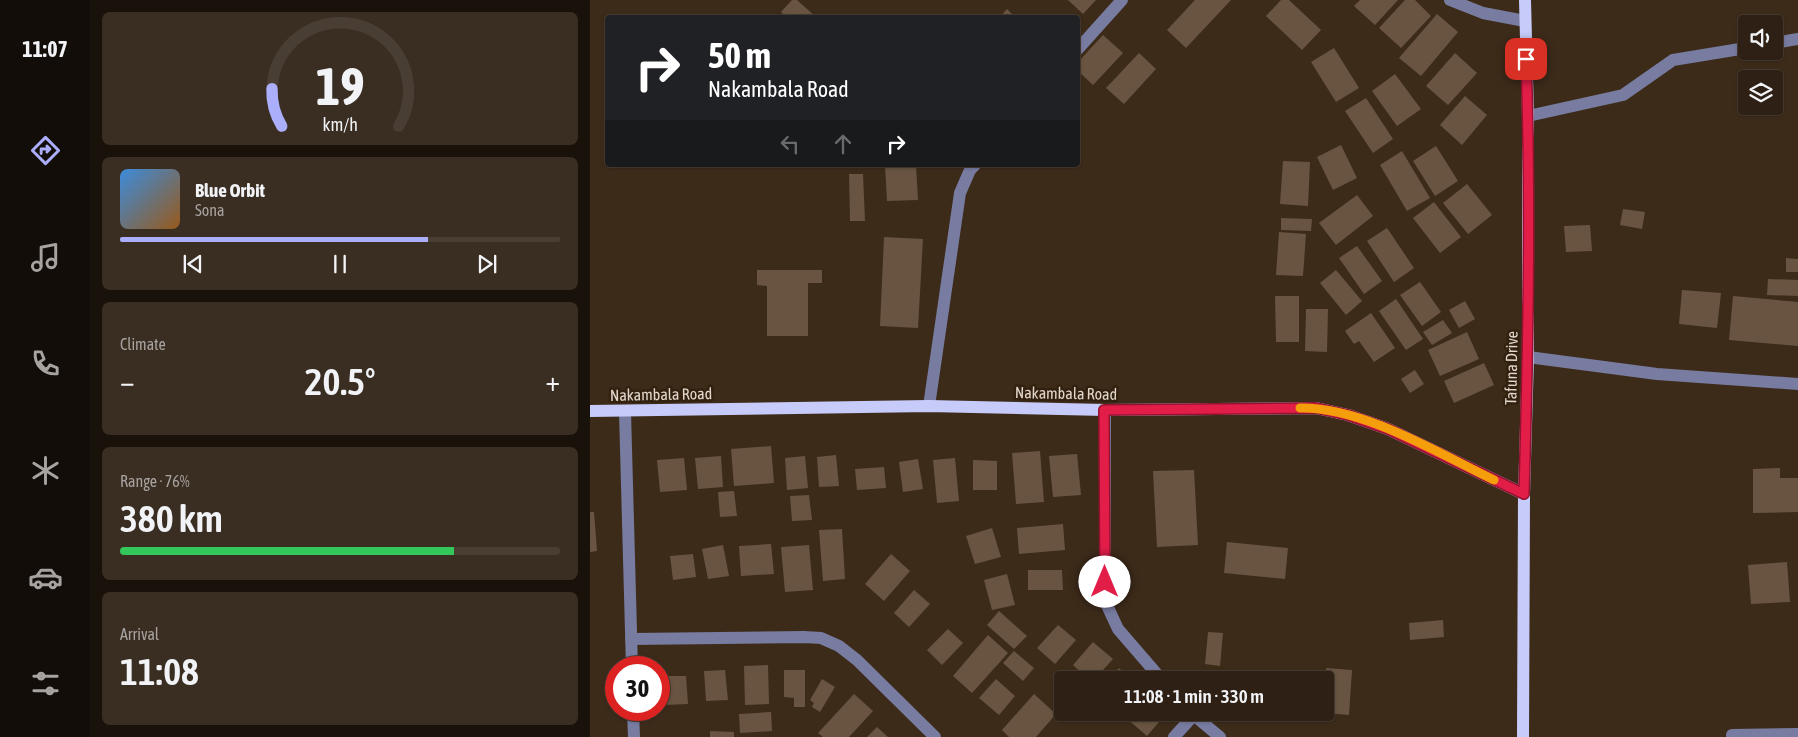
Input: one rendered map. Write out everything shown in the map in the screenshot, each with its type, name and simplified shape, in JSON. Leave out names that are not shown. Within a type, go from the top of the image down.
[{"type":"main road","name":"Tafuna Drive","points":[[1523,737],[1524,494],[1528,357],[1528,116],[1525,0]]},
{"type":"main road","name":"Nakambala Road","points":[[590,411],[625,412],[929,406],[1104,410],[1316,408],[1348,415],[1388,429],[1524,494]]},
{"type":"street","points":[[1080,47],[1122,0]]},
{"type":"street","points":[[1450,0],[1483,13],[1525,21]]},
{"type":"street","points":[[1783,42],[1798,39]]},
{"type":"street","points":[[1528,116],[1623,95],[1673,60],[1738,49]]},
{"type":"street","points":[[929,406],[960,192],[972,167]]},
{"type":"street","points":[[1528,357],[1657,374],[1798,384]]},
{"type":"street","points":[[1104,410],[1105,601],[1118,629],[1154,671]]},
{"type":"street","points":[[625,412],[632,656]]},
{"type":"street","points":[[631,639],[820,638],[839,646],[857,660],[935,737]]},
{"type":"street","points":[[633,721],[634,737]]},
{"type":"street","points":[[1174,737],[1187,721]]},
{"type":"street","points":[[1201,721],[1220,737]]},
{"type":"street","points":[[1732,735],[1798,734]]},
{"type":"building","points":[[792,0],[797,0],[814,15],[784,15],[781,12]]},
{"type":"building","points":[[1068,0],[1096,0],[1083,14]]},
{"type":"building","points":[[1195,0],[1231,0],[1186,48],[1167,30]]},
{"type":"building","points":[[1281,0],[1289,0],[1321,30],[1302,50],[1266,16]]},
{"type":"building","points":[[1360,0],[1398,0],[1375,25],[1354,6]]},
{"type":"building","points":[[1405,0],[1415,0],[1431,16],[1401,48],[1379,28]]},
{"type":"building","points":[[1007,9],[1013,15],[1002,15]]},
{"type":"building","points":[[1437,14],[1458,32],[1421,76],[1399,58]]},
{"type":"building","points":[[1103,35],[1123,53],[1093,85],[1080,73],[1080,60]]},
{"type":"building","points":[[1334,48],[1359,88],[1336,102],[1311,62]]},
{"type":"building","points":[[1139,53],[1156,69],[1124,104],[1106,88]]},
{"type":"building","points":[[1455,53],[1477,73],[1448,105],[1426,86]]},
{"type":"building","points":[[1395,74],[1421,109],[1397,126],[1372,91]]},
{"type":"building","points":[[1465,96],[1487,115],[1462,145],[1440,125]]},
{"type":"building","points":[[1366,98],[1393,139],[1373,153],[1345,111]]},
{"type":"building","points":[[1341,145],[1357,178],[1333,190],[1317,157]]},
{"type":"building","points":[[1436,146],[1458,181],[1435,196],[1413,161]]},
{"type":"building","points":[[1402,151],[1430,198],[1407,211],[1380,165]]},
{"type":"building","points":[[1283,161],[1310,162],[1308,206],[1280,204]]},
{"type":"building","points":[[885,167],[916,167],[918,200],[887,201]]},
{"type":"building","points":[[849,174],[863,174],[865,221],[850,221]]},
{"type":"building","points":[[1467,184],[1492,215],[1468,234],[1443,203]]},
{"type":"building","points":[[1357,195],[1373,216],[1336,245],[1319,223]]},
{"type":"building","points":[[1434,202],[1461,237],[1440,253],[1413,218]]},
{"type":"building","points":[[1623,209],[1645,212],[1642,229],[1620,225]]},
{"type":"building","points":[[1281,218],[1312,219],[1311,231],[1281,230]]},
{"type":"building","points":[[1590,225],[1592,251],[1566,252],[1564,226]]},
{"type":"building","points":[[1387,228],[1414,268],[1394,282],[1367,241]]},
{"type":"building","points":[[1279,232],[1306,234],[1303,276],[1276,275]]},
{"type":"building","points":[[884,237],[923,239],[918,328],[880,326]]},
{"type":"building","points":[[1357,246],[1382,281],[1364,294],[1339,258]]},
{"type":"building","points":[[1786,258],[1798,259],[1798,272],[1786,272]]},
{"type":"building","points":[[757,270],[822,270],[822,283],[808,283],[808,336],[767,336],[767,286],[757,285]]},
{"type":"building","points":[[1336,270],[1362,301],[1346,315],[1320,283]]},
{"type":"building","points":[[1768,279],[1798,280],[1798,296],[1767,295]]},
{"type":"building","points":[[1420,282],[1441,312],[1422,326],[1400,295]]},
{"type":"building","points":[[1682,290],[1721,293],[1717,328],[1679,324]]},
{"type":"building","points":[[1275,296],[1299,296],[1299,342],[1276,342]]},
{"type":"building","points":[[1733,296],[1798,302],[1798,346],[1729,340]]},
{"type":"building","points":[[1396,299],[1423,339],[1406,350],[1379,311]]},
{"type":"building","points":[[1465,301],[1475,319],[1459,328],[1449,310]]},
{"type":"building","points":[[1306,309],[1328,309],[1327,352],[1305,351]]},
{"type":"building","points":[[1371,313],[1395,348],[1374,362],[1359,341],[1354,344],[1345,331]]},
{"type":"building","points":[[1443,320],[1452,333],[1432,345],[1423,332]]},
{"type":"building","points":[[1467,332],[1479,359],[1440,376],[1428,350]]},
{"type":"building","points":[[1484,363],[1494,385],[1454,403],[1444,381]]},
{"type":"building","points":[[1415,370],[1424,384],[1410,393],[1401,379]]},
{"type":"building","points":[[771,446],[774,483],[734,486],[731,449]]},
{"type":"building","points":[[1040,451],[1044,502],[1016,504],[1012,453]]},
{"type":"building","points":[[1077,454],[1081,495],[1053,497],[1049,456]]},
{"type":"building","points":[[836,455],[839,486],[819,487],[817,457]]},
{"type":"building","points":[[721,456],[723,487],[698,489],[695,458]]},
{"type":"building","points":[[805,456],[808,488],[787,490],[785,458]]},
{"type":"building","points":[[684,458],[687,490],[660,492],[657,460]]},
{"type":"building","points":[[955,458],[959,501],[937,503],[933,460]]},
{"type":"building","points":[[918,459],[923,489],[903,492],[899,462]]},
{"type":"building","points":[[973,460],[997,461],[997,490],[973,490]]},
{"type":"building","points":[[884,467],[886,488],[857,490],[855,469]]},
{"type":"building","points":[[1780,468],[1780,478],[1798,478],[1798,512],[1753,513],[1753,469]]},
{"type":"building","points":[[1194,470],[1198,545],[1157,547],[1153,471]]},
{"type":"building","points":[[734,491],[737,516],[720,517],[718,492]]},
{"type":"building","points":[[809,495],[812,520],[792,521],[790,496]]},
{"type":"building","points":[[590,512],[594,512],[597,551],[590,552]]},
{"type":"building","points":[[1063,524],[1065,550],[1019,554],[1017,528]]},
{"type":"building","points":[[992,528],[1001,557],[975,564],[966,536]]},
{"type":"building","points":[[842,529],[845,579],[823,581],[819,530]]},
{"type":"building","points":[[1227,542],[1288,548],[1285,579],[1224,573]]},
{"type":"building","points":[[771,544],[774,574],[741,576],[739,546]]},
{"type":"building","points":[[723,545],[729,576],[708,579],[702,549]]},
{"type":"building","points":[[809,545],[813,590],[785,592],[781,547]]},
{"type":"building","points":[[693,554],[696,577],[673,580],[670,556]]},
{"type":"building","points":[[891,554],[910,571],[884,601],[865,584]]},
{"type":"building","points":[[1787,562],[1790,602],[1751,604],[1748,565]]},
{"type":"building","points":[[1028,570],[1062,570],[1063,590],[1028,590]]},
{"type":"building","points":[[1007,574],[1015,605],[992,610],[984,580]]},
{"type":"building","points":[[914,590],[930,604],[909,627],[894,613]]},
{"type":"building","points":[[999,611],[1027,636],[1014,649],[987,625]]},
{"type":"building","points":[[1443,620],[1444,637],[1410,640],[1409,623]]},
{"type":"building","points":[[1058,625],[1076,640],[1055,664],[1037,648]]},
{"type":"building","points":[[948,629],[963,643],[942,665],[927,650]]},
{"type":"building","points":[[1208,632],[1223,633],[1220,666],[1205,664]]},
{"type":"building","points":[[988,635],[1008,653],[972,693],[953,676]]},
{"type":"building","points":[[1093,642],[1113,659],[1102,671],[1079,671],[1073,665]]},
{"type":"building","points":[[1014,651],[1034,668],[1023,681],[1003,663]]},
{"type":"building","points":[[768,665],[769,704],[745,705],[744,666]]},
{"type":"building","points":[[1326,668],[1352,670],[1349,715],[1334,714],[1334,671],[1326,671]]},
{"type":"building","points":[[725,670],[728,700],[706,701],[704,671]]},
{"type":"building","points":[[784,670],[805,670],[805,707],[794,707],[794,698],[784,697]]},
{"type":"building","points":[[670,676],[686,676],[688,704],[670,705]]},
{"type":"building","points":[[822,679],[835,687],[820,712],[812,707],[814,703],[810,700]]},
{"type":"building","points":[[996,679],[1015,696],[999,715],[979,698]]},
{"type":"building","points":[[854,694],[873,711],[849,737],[823,737],[818,733]]},
{"type":"building","points":[[1034,694],[1054,712],[1054,716],[1036,737],[1009,737],[1002,730]]},
{"type":"building","points":[[771,712],[772,731],[740,733],[739,714]]},
{"type":"building","points":[[1130,721],[1160,721],[1147,736]]},
{"type":"building","points":[[877,727],[888,737],[867,737]]},
{"type":"building","points":[[710,731],[734,732],[734,737],[710,737]]},
{"type":"slow traffic","points":[[1300,408],[1316,408],[1348,415],[1388,429],[1494,480]]},
{"type":"route","points":[[1105,582],[1104,410],[1316,408],[1348,415],[1388,429],[1524,494],[1528,338],[1528,116],[1526,59]]}]
